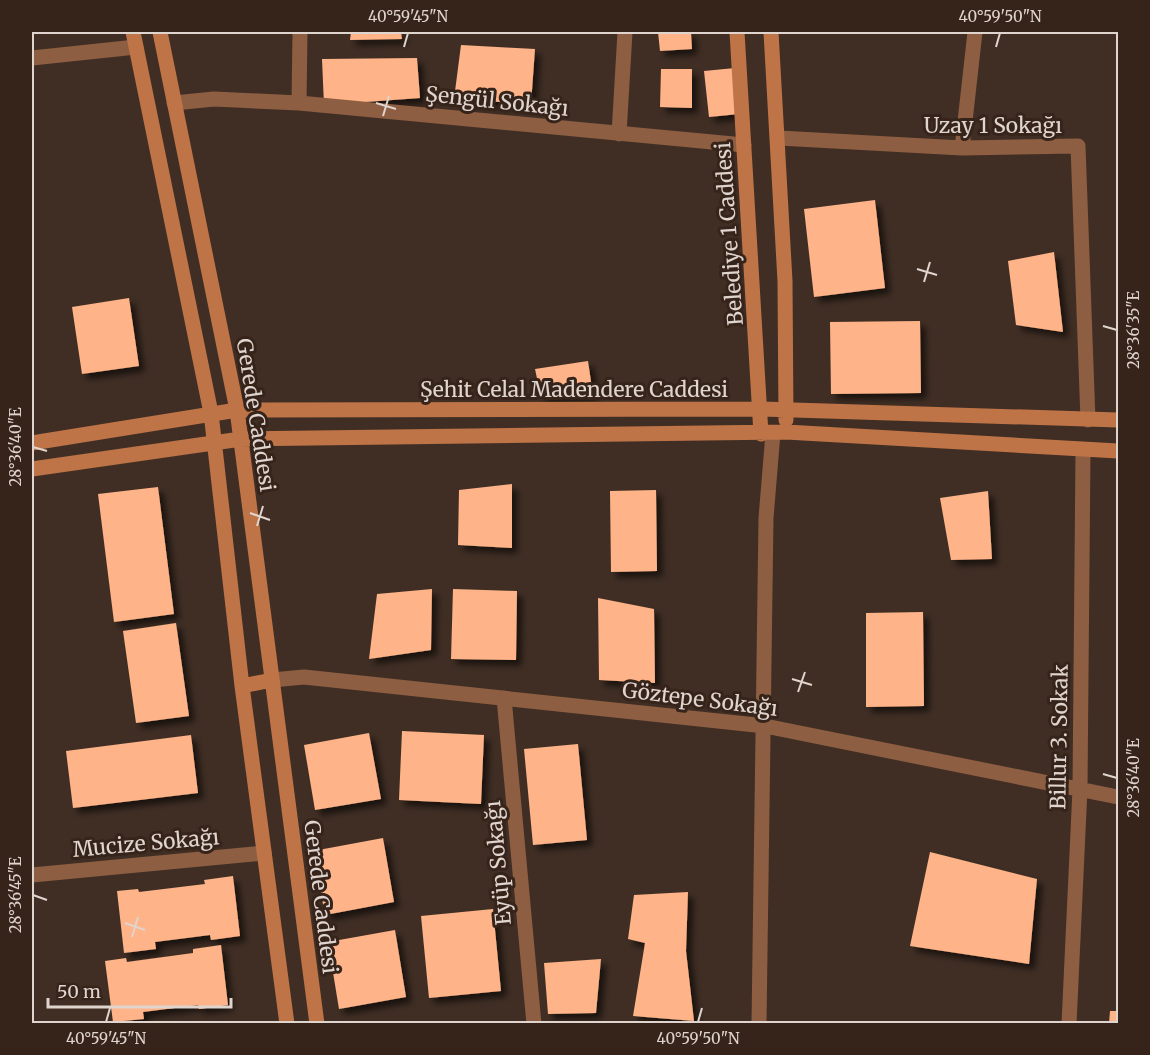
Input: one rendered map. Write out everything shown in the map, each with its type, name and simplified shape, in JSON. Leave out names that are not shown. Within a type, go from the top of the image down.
[{"type":"street","name":"Gerede Caddesi","points":[[160,32],[237,410],[317,1023]]},
{"type":"street","points":[[299,103],[300,32]]},
{"type":"street","points":[[619,134],[625,32]]},
{"type":"street","name":"Belediye 1 Caddesi","points":[[737,32],[761,410],[773,433]]},
{"type":"street","points":[[759,1023],[765,726],[766,518],[773,433],[785,410],[786,281],[771,32]]},
{"type":"street","points":[[962,148],[975,32]]},
{"type":"street","points":[[32,58],[135,39],[147,108],[211,413],[242,686],[287,1023]]},
{"type":"street","name":"Şengül Sokağı","points":[[174,103],[214,99],[299,103],[744,146]]},
{"type":"street","points":[[147,108],[174,103]]},
{"type":"street","name":"Uzay 1 Sokağı","points":[[779,138],[962,148],[1078,146],[1088,420]]},
{"type":"street","name":"Şehit Celal Madendere Caddesi","points":[[32,443],[237,410],[785,410],[1119,420]]},
{"type":"street","points":[[32,469],[241,439],[773,433],[1083,451],[1119,451]]},
{"type":"street","name":"Billur 3. Sokak","points":[[1069,1023],[1080,789],[1083,451]]},
{"type":"street","name":"Göztepe Sokağı","points":[[272,680],[304,677],[765,726],[1119,797]]},
{"type":"street","points":[[242,686],[272,680]]},
{"type":"street","name":"Eyüp Sokağı","points":[[504,698],[534,1023]]},
{"type":"street","name":"Mucize Sokağı","points":[[32,875],[264,853]]},
{"type":"building","points":[[351,32],[401,32],[402,39],[350,40]]},
{"type":"building","points":[[658,32],[691,32],[692,49],[660,51]]},
{"type":"building","points":[[461,45],[535,49],[531,104],[454,99]]},
{"type":"building","points":[[417,58],[420,98],[324,105],[322,59]]},
{"type":"building","points":[[735,68],[739,114],[709,117],[704,71]]},
{"type":"building","points":[[661,69],[692,69],[692,108],[660,107]]},
{"type":"building","points":[[875,200],[885,288],[814,297],[804,209]]},
{"type":"building","points":[[1054,252],[1063,332],[1016,325],[1008,261]]},
{"type":"building","points":[[129,298],[139,366],[82,374],[72,307]]},
{"type":"building","points":[[920,321],[921,393],[831,394],[830,322]]},
{"type":"building","points":[[588,361],[593,395],[541,397],[535,369]]},
{"type":"building","points":[[512,484],[512,548],[458,545],[459,490]]},
{"type":"building","points":[[158,487],[174,614],[114,622],[98,494]]},
{"type":"building","points":[[656,490],[657,571],[611,572],[610,491]]},
{"type":"building","points":[[988,491],[992,559],[951,560],[940,498]]},
{"type":"building","points":[[432,589],[431,650],[369,659],[377,594]]},
{"type":"building","points":[[453,589],[517,591],[516,660],[451,659]]},
{"type":"building","points":[[598,598],[654,609],[655,683],[599,680]]},
{"type":"building","points":[[923,612],[924,706],[866,707],[866,613]]},
{"type":"building","points":[[176,623],[189,716],[136,723],[123,631]]},
{"type":"building","points":[[402,731],[484,735],[481,804],[399,800]]},
{"type":"building","points":[[369,733],[381,799],[315,810],[304,745]]},
{"type":"building","points":[[191,735],[198,793],[73,808],[66,751]]},
{"type":"building","points":[[578,744],[587,840],[533,845],[524,749]]},
{"type":"building","points":[[383,838],[394,902],[325,915],[313,851]]},
{"type":"building","points":[[930,852],[1037,879],[1029,964],[910,946]]},
{"type":"building","points":[[233,876],[240,936],[211,940],[210,935],[155,942],[156,949],[124,953],[117,891],[138,889],[139,892],[205,884],[204,880]]},
{"type":"building","points":[[688,892],[686,951],[694,1021],[633,1016],[645,943],[628,939],[634,895]]},
{"type":"building","points":[[493,909],[501,991],[429,998],[421,916]]},
{"type":"building","points":[[395,930],[406,997],[339,1009],[328,942]]},
{"type":"building","points":[[221,945],[228,1005],[199,1009],[198,1005],[143,1012],[144,1019],[113,1022],[105,961],[126,958],[127,962],[193,953],[193,949]]},
{"type":"building","points":[[601,959],[596,1013],[548,1014],[544,963]]},
{"type":"building","points":[[1110,1011],[1118,1011],[1118,1024],[1109,1024]]}]
